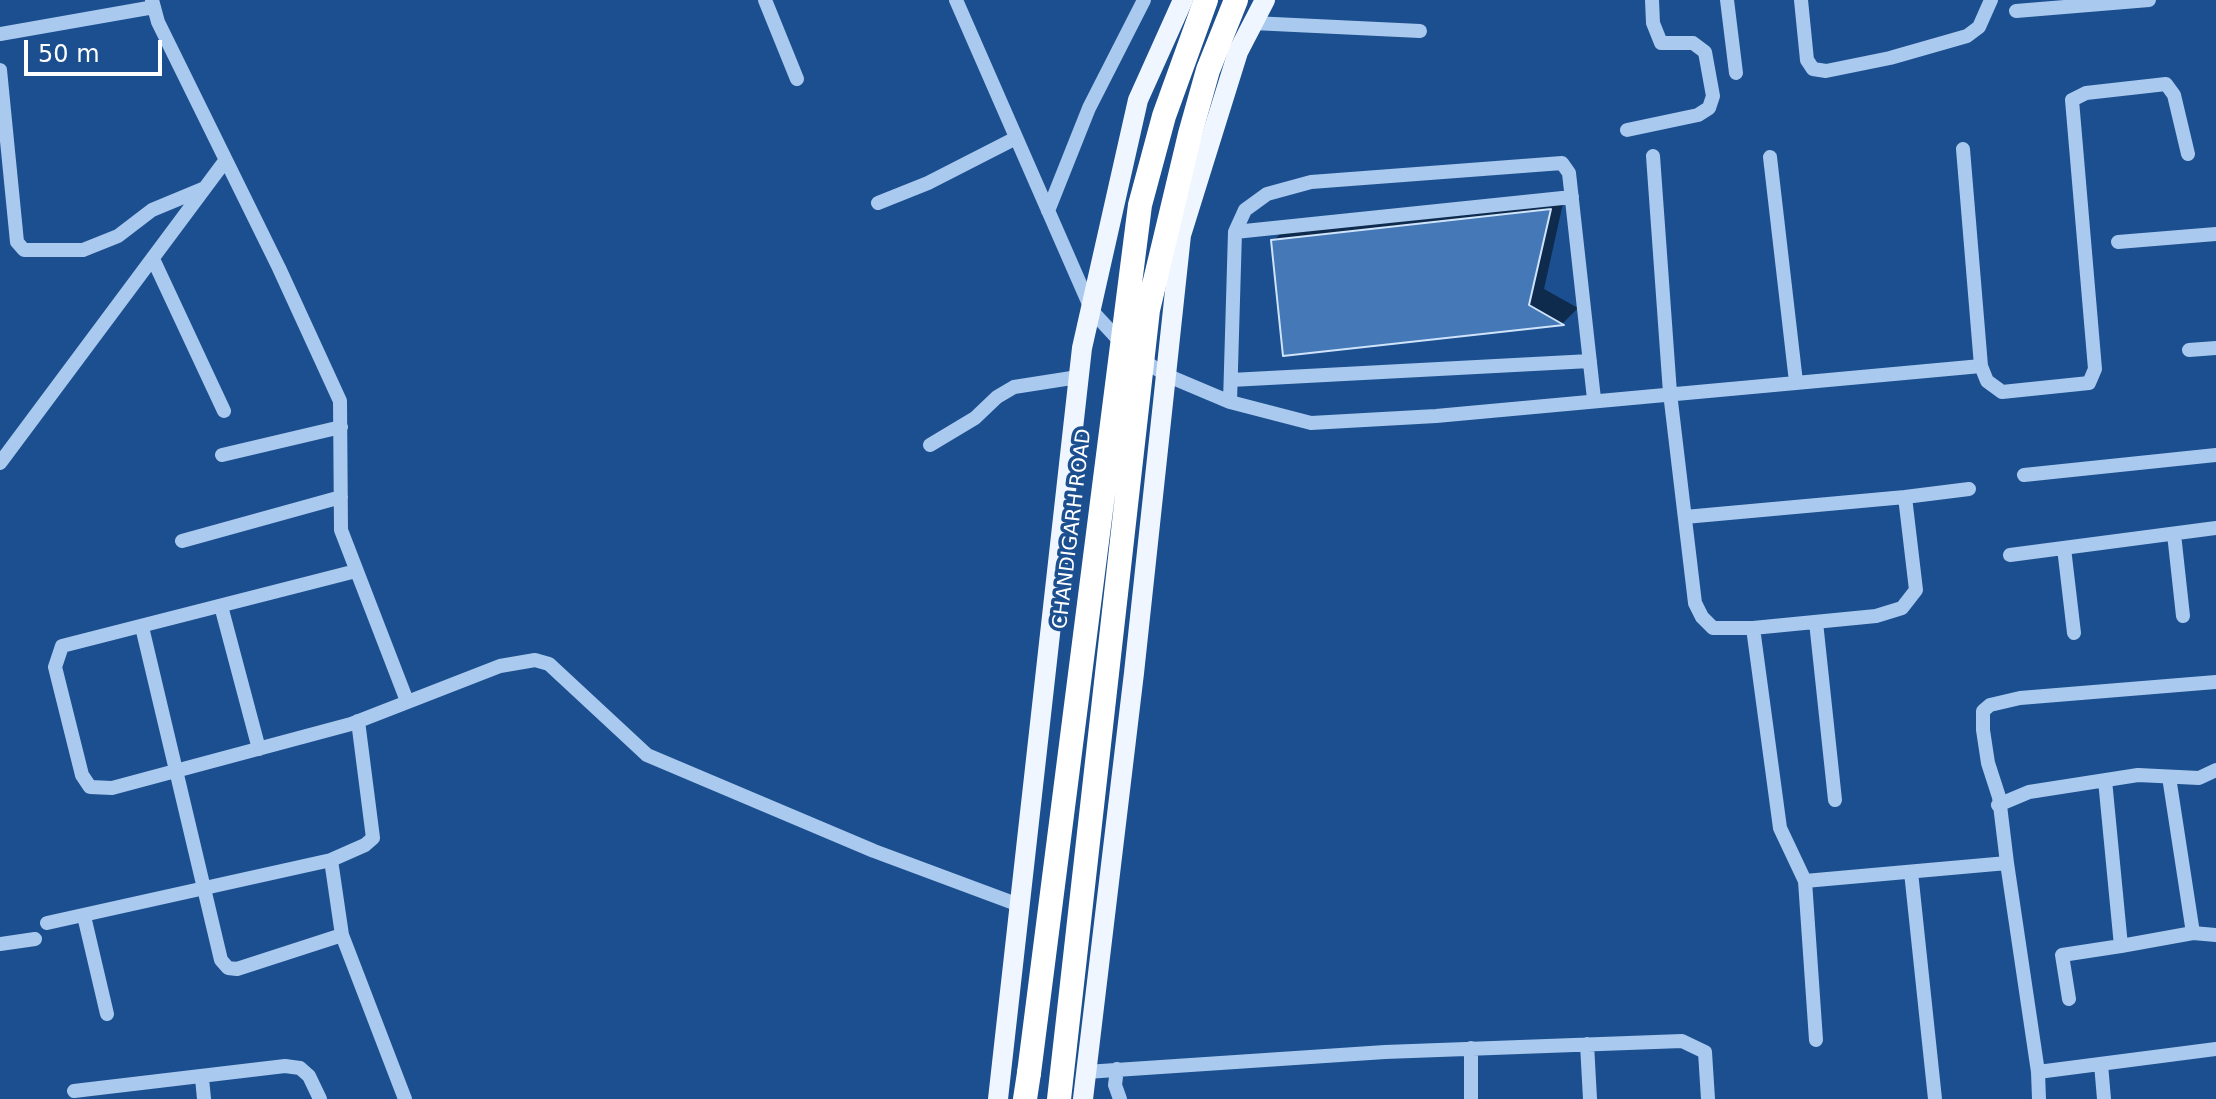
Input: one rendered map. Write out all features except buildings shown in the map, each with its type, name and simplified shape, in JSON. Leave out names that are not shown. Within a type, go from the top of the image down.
[{"type":"highway","name":"CHANDIGARH ROAD","points":[[1025,1099],[1140,205],[1164,116],[1206,0]]},
{"type":"highway","points":[[1059,1099],[1148,310],[1208,70],[1236,0]]},
{"type":"main road","points":[[997,1099],[1078,377],[1138,100],[1183,0]]},
{"type":"main road","points":[[1083,1099],[1181,235],[1238,52],[1265,0]]},
{"type":"street","points":[[765,0],[797,79]]},
{"type":"street","points":[[956,0],[1092,311],[1129,351],[1166,375],[1230,402],[1326,425],[1981,366]]},
{"type":"street","points":[[1048,211],[1089,108],[1144,0]]},
{"type":"street","points":[[1627,130],[1698,115],[1709,108],[1713,96],[1705,52],[1693,43],[1661,43],[1653,23],[1652,0]]},
{"type":"street","points":[[1727,0],[1736,73]]},
{"type":"street","points":[[1801,0],[1807,60],[1813,69],[1826,71],[1890,58],[1967,36],[1979,27],[1991,0]]},
{"type":"street","points":[[2016,11],[2149,0]]},
{"type":"street","points":[[0,34],[153,3],[158,22],[340,401],[341,530],[407,701]]},
{"type":"street","points":[[1253,23],[1420,31]]},
{"type":"street","points":[[0,70],[17,242],[24,250],[83,250],[118,236],[165,203],[205,188]]},
{"type":"street","points":[[1963,149],[1981,366],[1987,381],[2002,392],[2081,385],[2093,378],[2071,108],[2075,97],[2166,84],[2174,95],[2188,154]]},
{"type":"street","points":[[878,203],[928,183],[1016,138]]},
{"type":"street","points":[[1653,156],[1670,393],[1695,603],[1702,617],[1713,628],[1753,628],[1876,616],[1902,608],[1916,590],[1905,497]]},
{"type":"street","points":[[1770,157],[1796,382]]},
{"type":"street","points":[[0,463],[225,161]]},
{"type":"street","points":[[1230,402],[1235,232],[1245,210],[1267,194],[1311,182],[1562,163],[1569,173],[1594,399]]},
{"type":"street","points":[[1235,232],[1572,197]]},
{"type":"street","points":[[2118,242],[2216,234]]},
{"type":"street","points":[[153,259],[224,411]]},
{"type":"street","points":[[2189,350],[2216,348]]},
{"type":"street","points":[[1231,380],[1590,361]]},
{"type":"street","points":[[930,445],[975,418],[997,397],[1014,387],[1078,377]]},
{"type":"street","points":[[222,455],[341,427]]},
{"type":"street","points":[[2024,475],[2216,455]]},
{"type":"street","points":[[1685,517],[1969,489]]},
{"type":"street","points":[[182,541],[341,497]]},
{"type":"street","points":[[2010,555],[2216,528]]},
{"type":"street","points":[[2174,534],[2183,616]]},
{"type":"street","points":[[2064,548],[2074,633]]},
{"type":"street","points":[[356,571],[62,646],[55,667],[82,775],[90,787],[112,788],[358,721],[523,660],[549,664],[647,755],[874,851],[1019,905]]},
{"type":"street","points":[[221,606],[259,749]]},
{"type":"street","points":[[1816,622],[1835,800]]},
{"type":"street","points":[[142,627],[207,890],[221,960],[228,968],[237,969],[342,935]]},
{"type":"street","points":[[1753,628],[1780,828],[1805,881],[1816,1040]]},
{"type":"street","points":[[2039,1099],[2038,1072],[1999,797],[1988,763],[1983,711],[1990,705],[2020,698],[2216,682]]},
{"type":"street","points":[[47,923],[207,890],[331,860],[373,838],[358,721]]},
{"type":"street","points":[[1998,805],[2029,792],[2138,775],[2199,778],[2216,770]]},
{"type":"street","points":[[2169,777],[2193,933]]},
{"type":"street","points":[[2105,780],[2121,946]]},
{"type":"street","points":[[331,860],[342,935],[405,1099]]},
{"type":"street","points":[[1805,881],[2007,863]]},
{"type":"street","points":[[1911,872],[1935,1099]]},
{"type":"street","points":[[84,916],[107,1014]]},
{"type":"street","points":[[2069,999],[2062,955],[2193,933],[2216,935]]},
{"type":"street","points":[[0,944],[35,939]]},
{"type":"street","points":[[1086,1072],[1471,1048],[1682,1041],[1705,1052],[1708,1099]]},
{"type":"street","points":[[1587,1044],[1590,1099]]},
{"type":"street","points":[[1471,1048],[1471,1099]]},
{"type":"street","points":[[2038,1072],[2216,1049]]},
{"type":"street","points":[[2101,1064],[2104,1099]]},
{"type":"street","points":[[74,1091],[130,1093],[202,1078],[285,1066],[300,1068],[309,1076],[320,1099]]},
{"type":"street","points":[[1117,1069],[1115,1085],[1120,1099]]},
{"type":"street","points":[[202,1078],[204,1099]]}]
